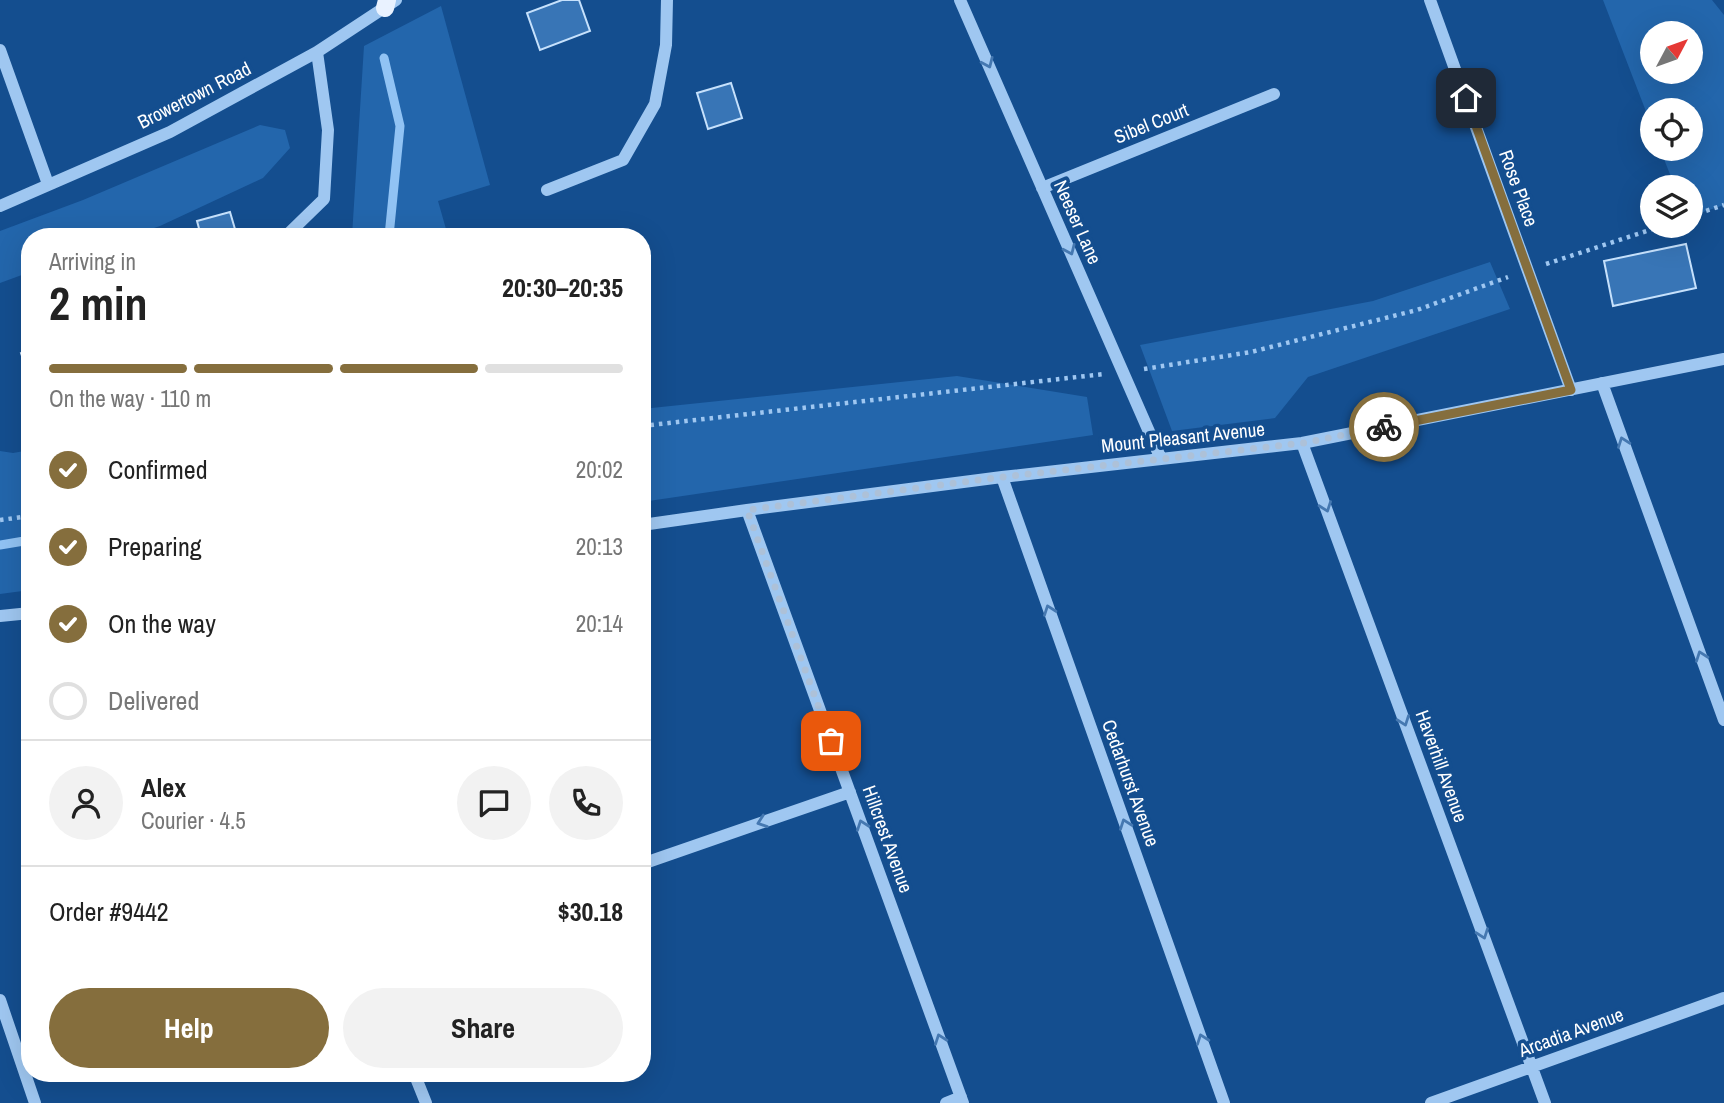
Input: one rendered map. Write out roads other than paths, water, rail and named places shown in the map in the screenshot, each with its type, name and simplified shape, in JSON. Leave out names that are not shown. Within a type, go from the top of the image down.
[{"type":"street","points":[[547,190],[623,160],[655,104],[666,45],[667,0]]},
{"type":"street","name":"Neeser Lane","points":[[960,0],[1161,459]]},
{"type":"street","name":"Rose Place","points":[[1430,0],[1571,390]]},
{"type":"street","name":"Browertown Road","points":[[0,206],[170,132],[317,52],[389,3]]},
{"type":"street","points":[[0,51],[48,184]]},
{"type":"street","points":[[294,228],[324,199],[328,130],[317,52]]},
{"type":"street","name":"Sibel Court","points":[[1042,188],[1274,94]]},
{"type":"street","name":"Mount Pleasant Avenue","points":[[651,525],[1002,477],[1303,443],[1724,359]]},
{"type":"street","points":[[1602,383],[1724,720]]},
{"type":"street","name":"Haverhill Avenue","points":[[1303,443],[1545,1103]]},
{"type":"street","name":"Cedarhurst Avenue","points":[[1002,477],[1224,1103]]},
{"type":"street","name":"Hillcrest Avenue","points":[[747,510],[962,1100]]},
{"type":"street","points":[[0,616],[21,614]]},
{"type":"street","points":[[651,861],[850,792]]},
{"type":"street","name":"Arcadia Avenue","points":[[1431,1103],[1724,998]]},
{"type":"street","points":[[0,1000],[21,1064]]},
{"type":"street","points":[[27,1082],[34,1103]]},
{"type":"street","points":[[418,1082],[426,1103]]},
{"type":"street","points":[[946,1103],[962,1100]]},
{"type":"waterway","points":[[384,58],[400,126],[390,228]]},
{"type":"waterway","points":[[0,545],[21,542]]}]
